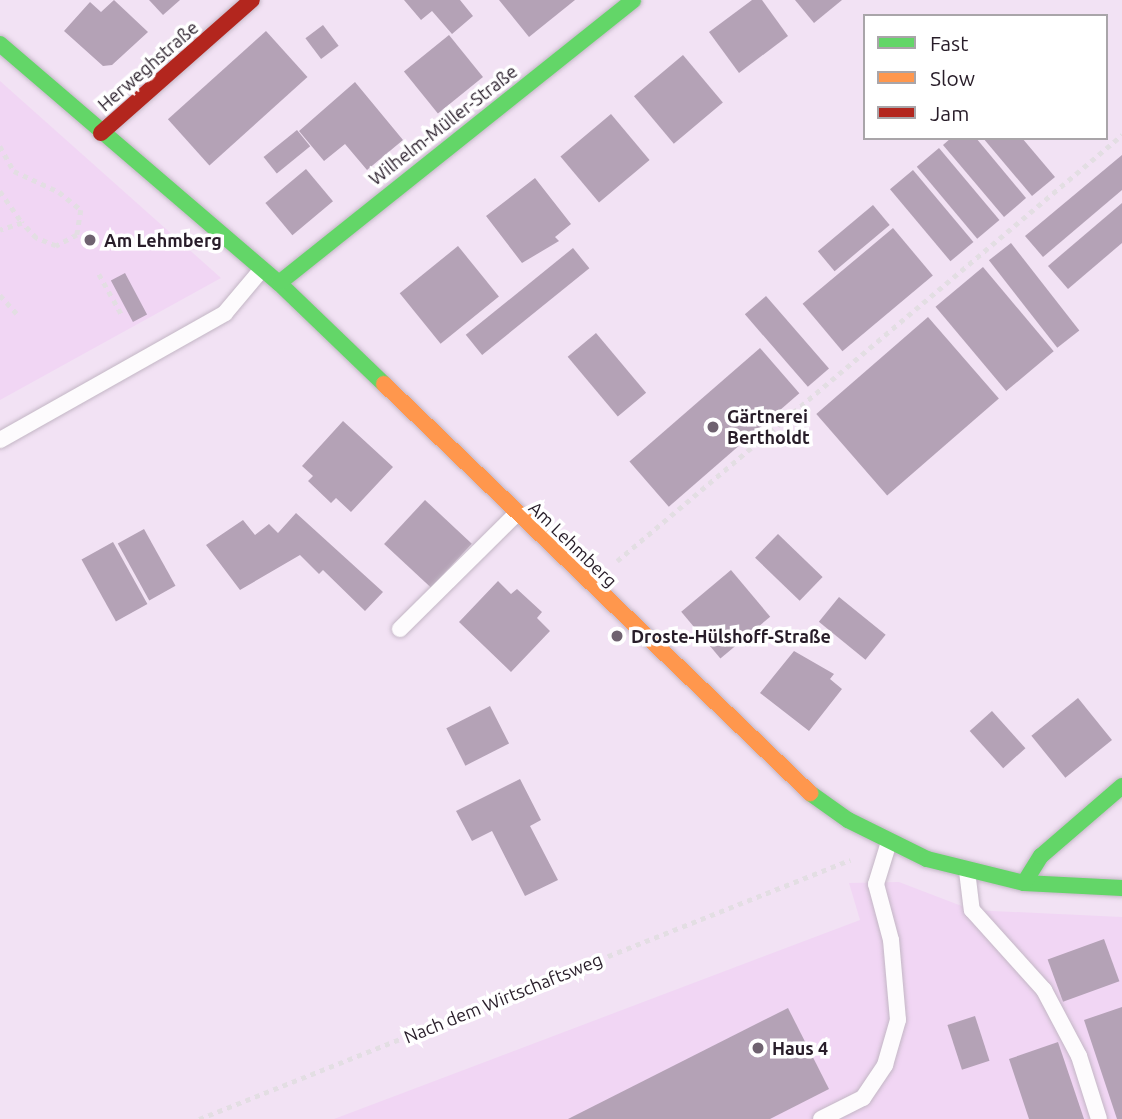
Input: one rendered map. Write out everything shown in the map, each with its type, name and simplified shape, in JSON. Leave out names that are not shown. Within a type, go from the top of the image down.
[{"type":"street","name":"Herweghstraße","points":[[101,133],[252,0]]},
{"type":"street","name":"Wilhelm-Müller-Straße","points":[[279,283],[633,0]]},
{"type":"street","name":"Am Lehmberg","points":[[0,44],[279,283],[764,756],[805,790],[889,842],[967,871],[1024,884],[1122,888]]},
{"type":"street","points":[[1024,884],[1041,856],[1122,786]]},
{"type":"lane","points":[[0,440],[225,313],[262,269]]},
{"type":"lane","points":[[400,629],[515,515]]},
{"type":"lane","points":[[821,1119],[863,1098],[885,1065],[898,1020],[891,940],[876,884],[889,842]]},
{"type":"lane","points":[[967,871],[972,911],[1044,990],[1079,1056],[1099,1119]]},
{"type":"path","points":[[588,586],[1122,135]]},
{"type":"path","points":[[0,146],[14,171],[59,192],[81,210],[77,235],[57,246],[36,238],[0,191]]},
{"type":"path","points":[[0,230],[22,223]]},
{"type":"path","points":[[99,274],[123,317]]},
{"type":"path","points":[[0,295],[17,314]]},
{"type":"path","name":"Nach dem Wirtschaftsweg","points":[[199,1119],[807,877]]},
{"type":"shaded area","name":"Am Lehmberg","points":[[0,81],[221,278],[0,400]]},
{"type":"shaded area","points":[[899,882],[972,910],[1122,917],[1122,1119],[334,1119],[860,920],[849,883]]},
{"type":"building","points":[[114,0],[148,32],[112,65],[103,66],[64,31],[90,2],[101,12]]},
{"type":"building","points":[[149,0],[180,0],[163,15]]},
{"type":"building","points":[[404,0],[460,0],[473,16],[452,34],[432,11],[421,20]]},
{"type":"building","points":[[499,0],[575,0],[529,37]]},
{"type":"building","points":[[752,0],[762,0],[788,36],[739,73],[709,32]]},
{"type":"building","points":[[795,0],[842,0],[814,23]]},
{"type":"building","points":[[323,25],[339,46],[321,59],[305,38]]},
{"type":"building","points":[[266,31],[307,77],[209,165],[168,119]]},
{"type":"building","points":[[449,35],[483,77],[438,113],[404,72]]},
{"type":"building","points":[[683,55],[723,102],[674,144],[634,96]]},
{"type":"building","points":[[355,82],[403,140],[367,170],[345,144],[324,161],[299,131]]},
{"type":"building","points":[[611,114],[650,160],[599,202],[560,156]]},
{"type":"building","points":[[297,130],[310,146],[277,173],[264,157]]},
{"type":"building","points":[[949,140],[978,140],[1026,198],[1004,217],[943,145]]},
{"type":"building","points":[[985,140],[1024,140],[1055,177],[1032,196]]},
{"type":"building","points":[[939,148],[999,220],[977,239],[917,167]]},
{"type":"building","points":[[1122,155],[1122,190],[1043,257],[1025,236]]},
{"type":"building","points":[[306,169],[333,201],[292,235],[265,203]]},
{"type":"building","points":[[913,170],[973,242],[950,261],[890,189]]},
{"type":"building","points":[[535,178],[571,224],[555,237],[559,241],[522,263],[486,216]]},
{"type":"building","points":[[1122,203],[1122,243],[1068,289],[1048,266]]},
{"type":"building","points":[[873,205],[890,225],[835,271],[818,251]]},
{"type":"building","points":[[893,228],[933,275],[842,351],[803,304]]},
{"type":"building","points":[[1011,243],[1079,330],[1057,348],[989,260]]},
{"type":"building","points":[[458,246],[499,297],[441,344],[400,293]]},
{"type":"building","points":[[573,248],[589,268],[482,355],[466,335]]},
{"type":"building","points":[[983,267],[1054,351],[1006,391],[936,307]]},
{"type":"building","points":[[125,273],[147,314],[133,322],[111,281]]},
{"type":"building","points":[[766,296],[829,368],[808,387],[745,314]]},
{"type":"building","points":[[928,317],[999,399],[887,496],[816,414]]},
{"type":"building","points":[[596,333],[646,393],[618,417],[568,357]]},
{"type":"building","name":"Gärtnerei Bertholdt","points":[[760,348],[799,393],[669,507],[629,461]]},
{"type":"building","points":[[343,421],[393,467],[351,512],[336,498],[331,503],[308,481],[313,476],[302,466]]},
{"type":"building","points":[[425,500],[472,544],[431,588],[384,544]]},
{"type":"building","points":[[296,513],[383,592],[365,611],[323,570],[319,574],[300,555],[240,590],[206,545],[243,520],[255,535],[269,524],[278,533]]},
{"type":"building","points":[[144,529],[176,586],[149,600],[118,544]]},
{"type":"building","points":[[778,534],[823,577],[800,601],[755,558]]},
{"type":"building","points":[[113,542],[147,604],[116,622],[82,559]]},
{"type":"building","points":[[731,570],[770,617],[720,659],[681,612]]},
{"type":"building","points":[[498,581],[511,594],[517,589],[542,612],[537,618],[550,631],[511,672],[459,622]]},
{"type":"building","points":[[839,597],[886,635],[865,660],[819,622]]},
{"type":"building","points":[[794,651],[834,674],[830,679],[842,689],[809,731],[760,693]]},
{"type":"building","points":[[1078,698],[1112,740],[1065,778],[1031,736]]},
{"type":"building","points":[[490,706],[509,743],[465,766],[446,728]]},
{"type":"building","points":[[992,711],[1025,748],[1003,768],[970,731]]},
{"type":"building","points":[[520,779],[541,820],[530,826],[558,880],[525,896],[492,831],[472,841],[456,811]]},
{"type":"building","points":[[1104,939],[1119,981],[1063,1002],[1048,960]]},
{"type":"building","points":[[1122,1007],[1122,1119],[1117,1119],[1084,1020]]},
{"type":"building","name":"Haus 4","points":[[788,1008],[829,1089],[770,1119],[568,1119]]},
{"type":"building","points":[[975,1016],[990,1061],[962,1070],[947,1025]]},
{"type":"building","points":[[1058,1042],[1084,1119],[1029,1119],[1009,1059]]},
{"type":"traffic: fast","points":[[279,283],[633,0]]},
{"type":"traffic: fast","points":[[0,44],[279,283],[384,384]]},
{"type":"traffic: fast","points":[[1024,883],[1041,856],[1122,786]]},
{"type":"traffic: fast","points":[[810,793],[848,820],[927,859],[1024,883],[1122,888]]},
{"type":"traffic: slow","points":[[384,384],[810,793]]},
{"type":"traffic: jam","points":[[101,133],[252,0]]},
{"type":"place","name":"Am Lehmberg","points":[[90,240]]},
{"type":"place","name":"Gärtnerei Bertholdt","points":[[713,427]]},
{"type":"place","name":"Droste-Hülshoff-Straße","points":[[617,636]]},
{"type":"place","name":"Haus 4","points":[[758,1048]]}]
